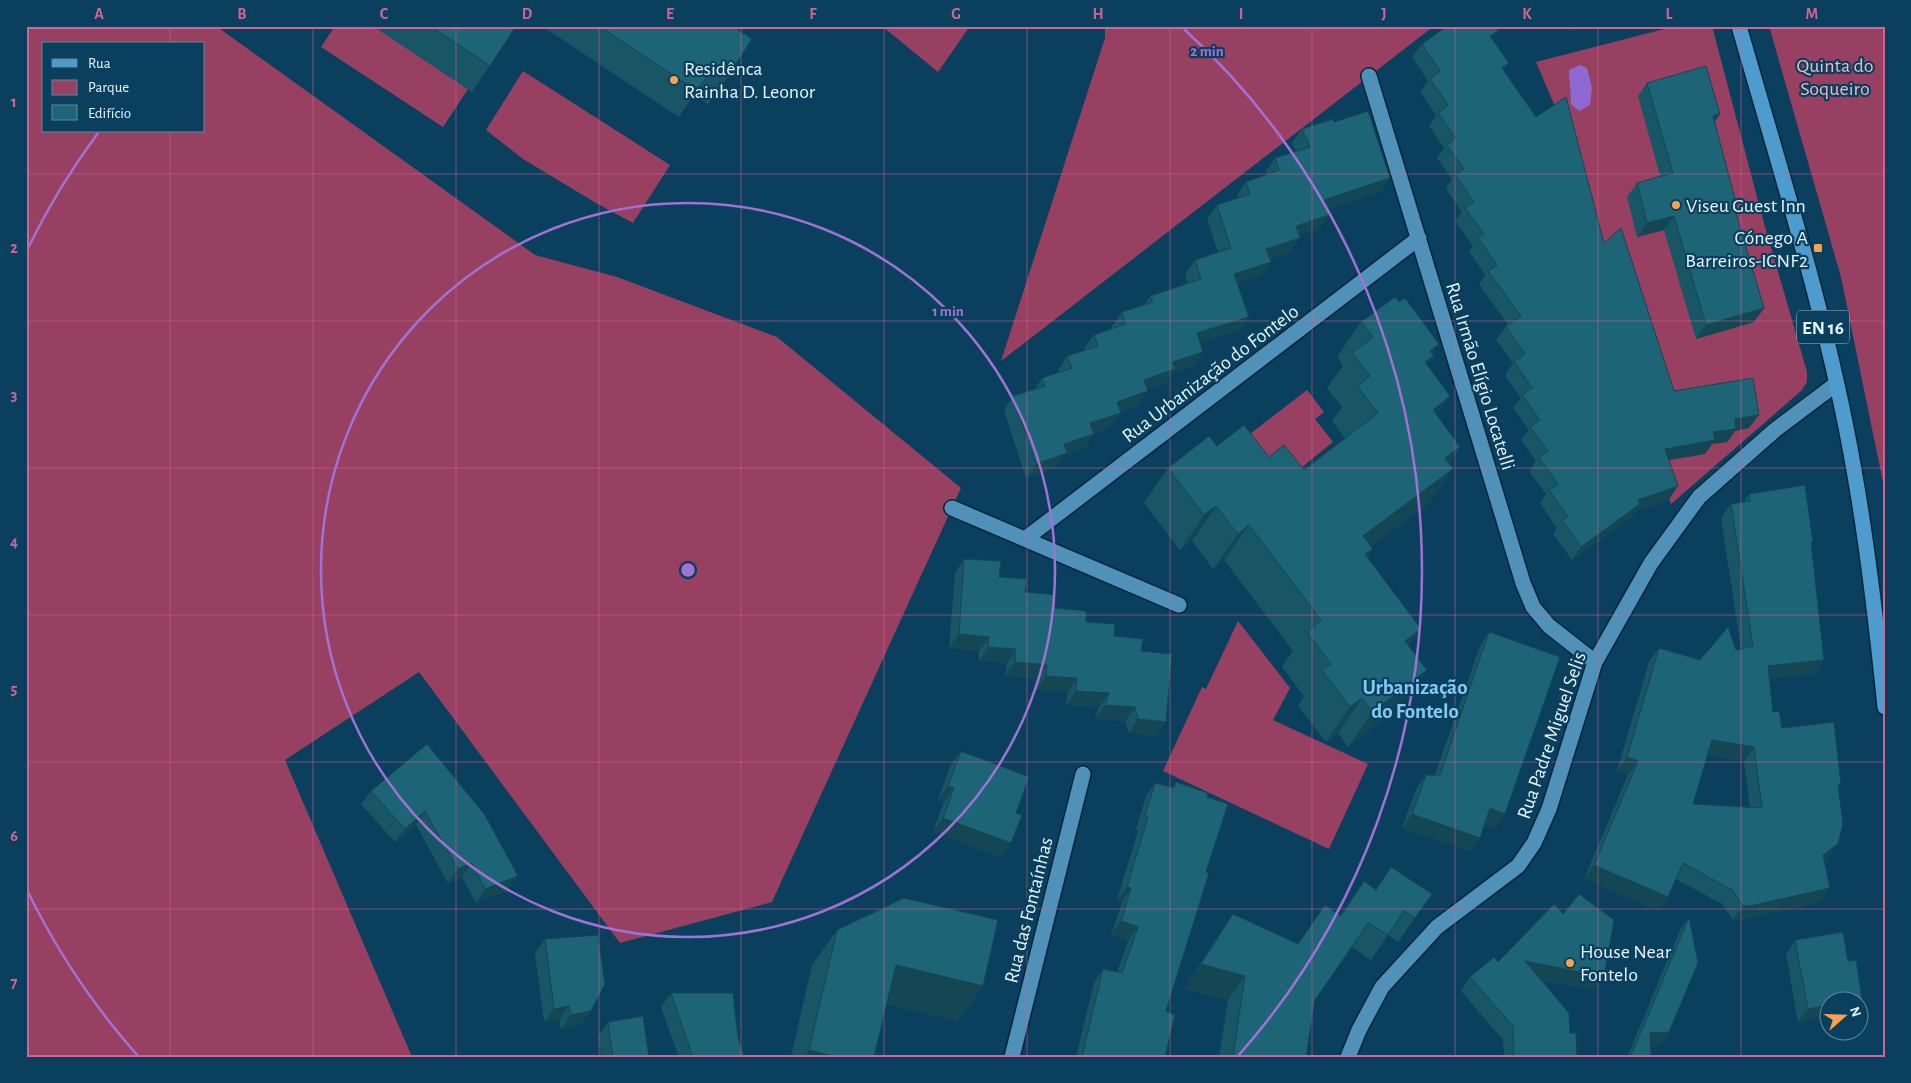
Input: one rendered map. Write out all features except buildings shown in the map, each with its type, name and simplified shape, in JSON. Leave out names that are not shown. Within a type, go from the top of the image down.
[{"type":"main road","name":"EN 16","points":[[1739,26],[1822,321],[1836,384],[1854,470],[1878,634],[1885,707]]},
{"type":"street","name":"Rua Irmão Elígio Locatelli","points":[[1370,76],[1520,574],[1533,607],[1549,626],[1595,662]]},
{"type":"street","name":"Rua Urbanização do Fontelo","points":[[1025,539],[1419,238]]},
{"type":"street","name":"Rua Padre Miguel Selis","points":[[1348,1057],[1359,1030],[1382,987],[1437,927],[1518,866],[1534,843],[1549,809],[1595,662],[1651,563],[1699,497],[1775,430],[1836,384]]},
{"type":"street","points":[[952,508],[1179,605]]},
{"type":"street","name":"Rua das Fontaínhas","points":[[1012,1057],[1083,774]]},
{"type":"green space","points":[[26,26],[216,26],[535,255],[617,277],[777,337],[961,488],[772,902],[620,943],[419,672],[285,760],[412,1057],[26,1057]]},
{"type":"green space","points":[[335,26],[373,26],[468,89],[443,127],[321,47]]},
{"type":"green space","points":[[882,26],[970,26],[938,72]]},
{"type":"green space","points":[[1105,26],[1434,26],[1001,361],[1105,38]]},
{"type":"green space","points":[[1676,26],[1712,26],[1762,216],[1807,372],[1807,382],[1802,390],[1671,504],[1651,447],[1557,111],[1536,62]]},
{"type":"green space","name":"Quinta do Soqueiro","points":[[1769,26],[1885,26],[1885,492],[1841,277]]},
{"type":"green space","points":[[523,71],[670,165],[633,223],[523,159],[486,130]]},
{"type":"green space","points":[[1307,390],[1324,412],[1315,419],[1333,442],[1276,488],[1228,451]]},
{"type":"green space","points":[[1238,621],[1290,688],[1273,720],[1368,764],[1329,849],[1163,771],[1202,687],[1206,689]]},
{"type":"shaded area","points":[[1580,65],[1587,68],[1592,88],[1590,105],[1579,111],[1571,104],[1569,70]]},
{"type":"place","name":"Residênca Rainha D. Leonor","points":[[674,80]]},
{"type":"place","name":"Viseu Guest Inn","points":[[1676,205]]},
{"type":"place","name":"Cónego A Barreiros-ICNF2","points":[[1818,248]]},
{"type":"place","name":"House Near Fontelo","points":[[1570,963]]},
{"type":"district","name":"Urbanização do Fontelo","points":[[1415,699]]}]
